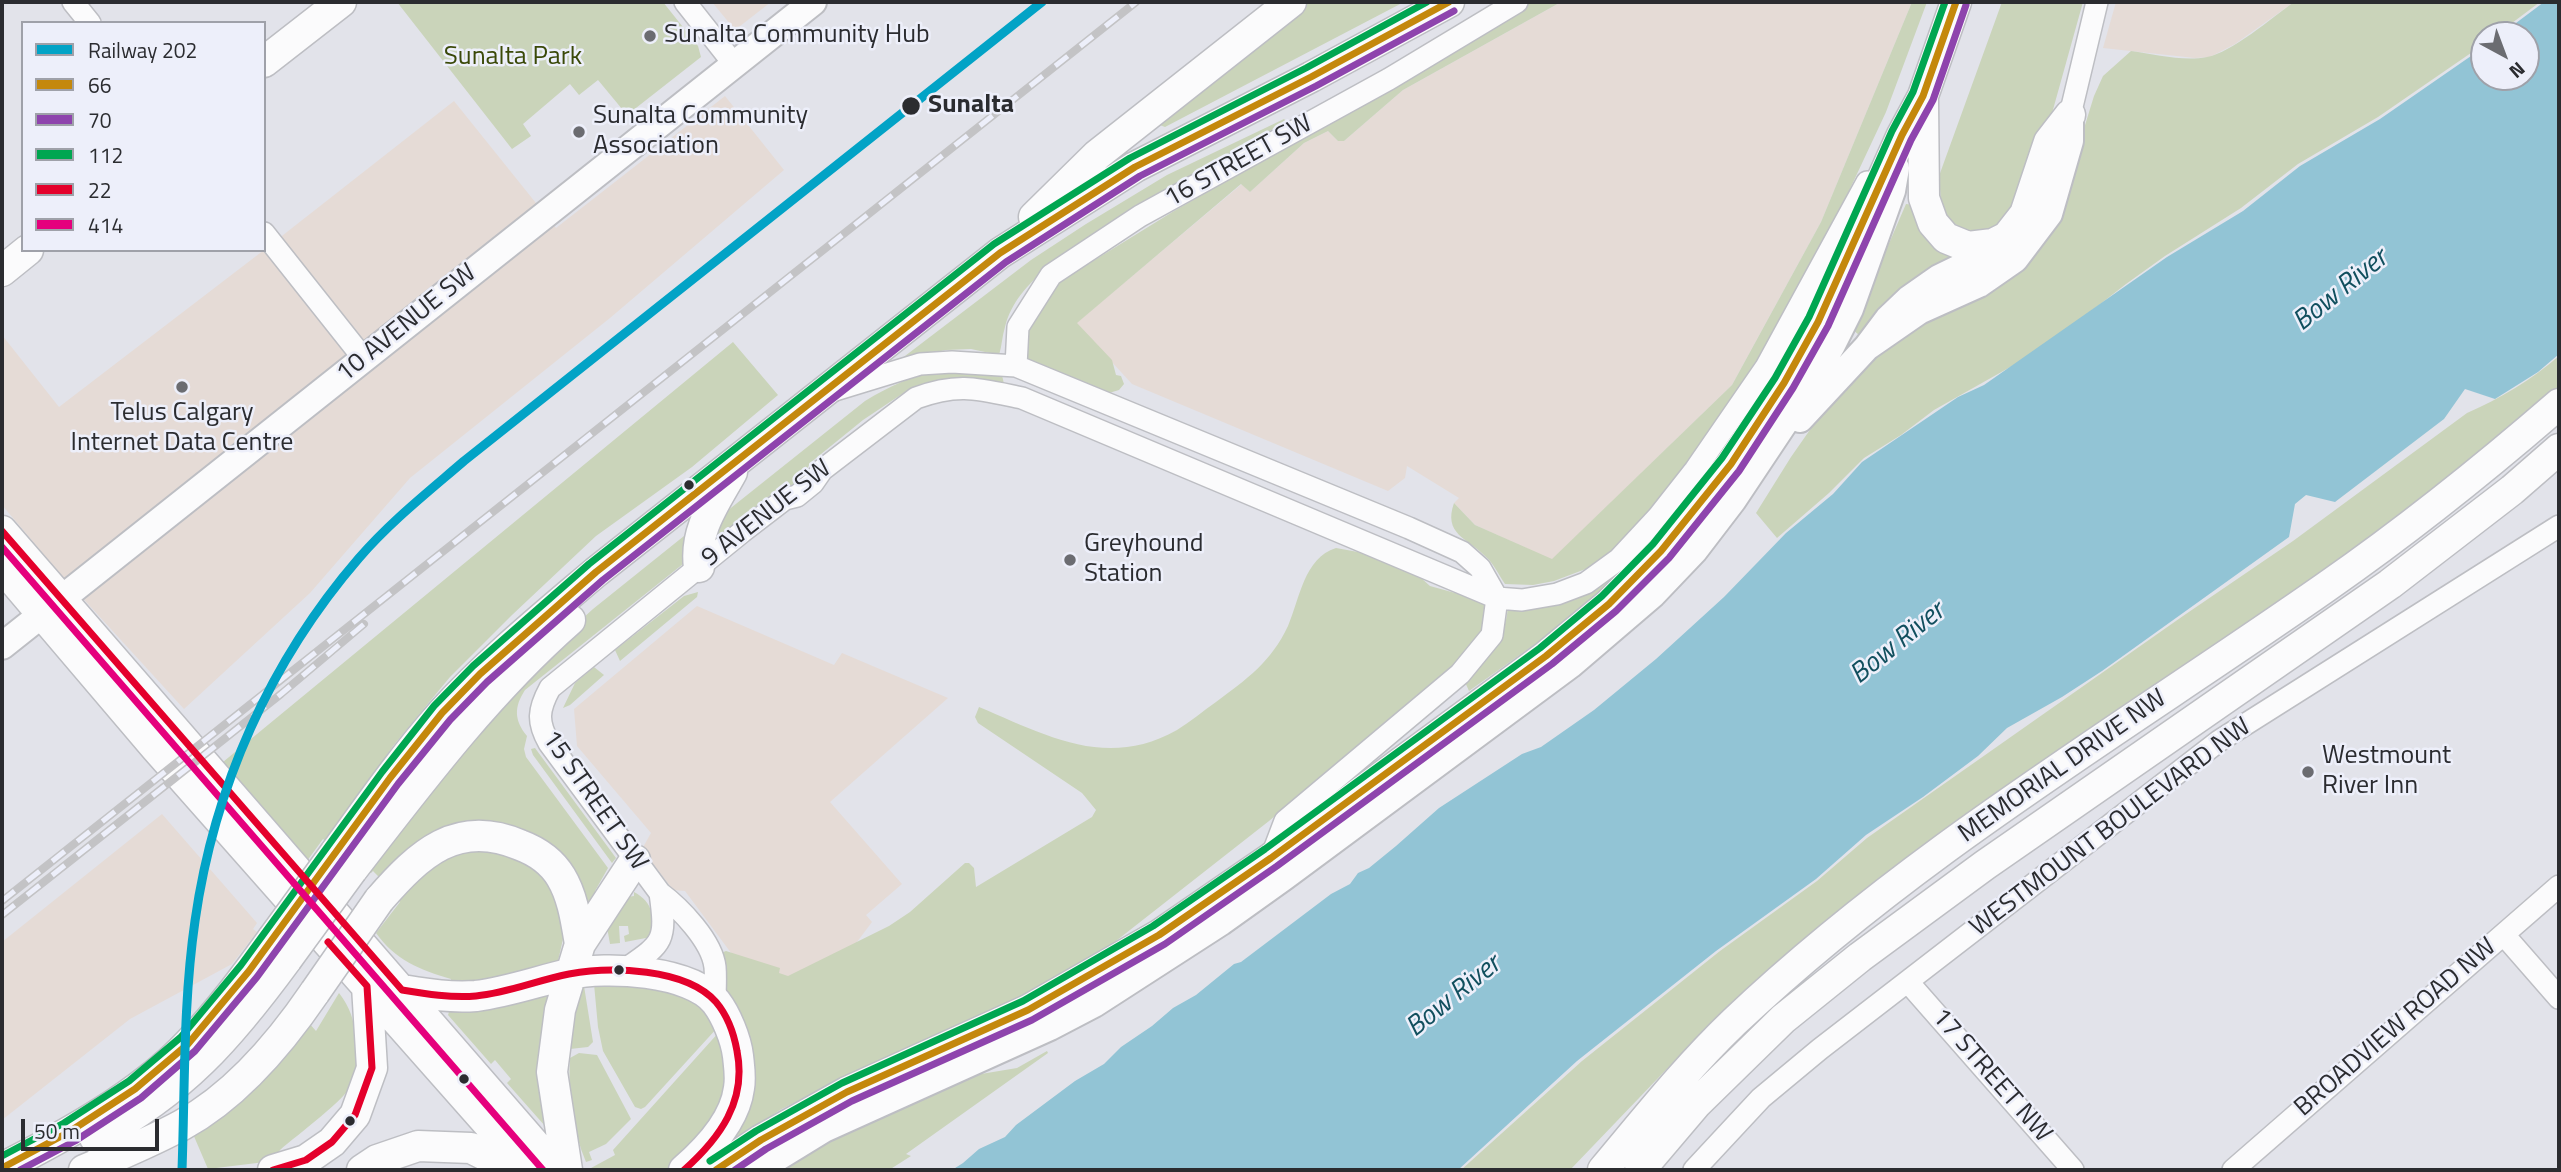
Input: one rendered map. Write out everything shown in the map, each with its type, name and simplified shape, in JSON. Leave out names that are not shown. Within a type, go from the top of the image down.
[{"type":"main road","points":[[266,60],[341,2]]},
{"type":"main road","points":[[1000,253],[1097,155],[1291,2]]},
{"type":"main road","points":[[35,1170],[152,1104],[186,1077],[224,1039],[280,949],[343,861],[413,748],[480,674],[596,572],[1000,253],[1135,167],[1311,77],[1449,2]]},
{"type":"main road","points":[[716,1170],[761,1140],[847,1092],[1028,1010],[1159,935],[1271,858],[1546,656],[1609,604],[1661,551],[1731,464],[1784,383],[1818,322],[1902,135],[1923,96],[1956,2]]},
{"type":"main road","points":[[1943,42],[1976,2]]},
{"type":"main road","points":[[1923,96],[1924,198],[1933,223],[1946,238],[1968,247],[1993,244],[2007,236],[2025,214],[2049,142],[2070,116]]},
{"type":"main road","points":[[2,271],[26,252]]},
{"type":"main road","name":"MEMORIAL DRIVE NW","points":[[1603,1170],[1687,1071],[1733,1023],[1785,976],[1901,881],[2102,737],[2327,587],[2471,480],[2559,404]]},
{"type":"main road","name":"MEMORIAL DRIVE NW","points":[[1640,1170],[1696,1104],[1783,1019],[1860,957],[1985,864],[2390,584],[2512,490],[2559,450]]},
{"type":"main road","points":[[699,567],[699,534],[739,459]]},
{"type":"main road","points":[[2,531],[52,606],[156,748],[529,1170]]},
{"type":"main road","points":[[2,567],[52,606],[176,733],[557,1170]]},
{"type":"main road","points":[[84,1170],[185,1124],[225,1094],[263,1059],[296,1021],[379,900],[406,870],[439,844],[470,835],[503,837],[537,852],[560,875],[571,899],[580,944]]},
{"type":"main road","points":[[566,1170],[552,1072],[560,1010],[580,944],[635,860]]},
{"type":"main road","points":[[2,1168],[69,1132],[135,1089],[188,1044],[232,993],[280,949]]},
{"type":"main road","points":[[402,990],[445,997],[477,996],[523,988],[570,973],[624,971],[665,975],[690,984],[715,1001],[737,1046],[739,1089],[729,1116],[712,1142],[684,1170]]},
{"type":"main road","points":[[273,1170],[306,1160],[332,1142],[355,1115],[372,1068],[367,986]]},
{"type":"main road","points":[[362,1170],[377,1160],[418,1146],[471,1148],[515,1170]]},
{"type":"street","points":[[73,2],[88,21]]},
{"type":"street","points":[[685,2],[734,64]]},
{"type":"street","name":"10 AVENUE SW","points":[[2,646],[813,2]]},
{"type":"street","name":"16 STREET SW","points":[[1016,366],[1018,327],[1051,275],[1140,216],[1389,79],[1517,2]]},
{"type":"street","points":[[1867,347],[1919,312],[1979,284],[2015,259],[2049,214],[2070,141],[2070,116],[2097,2]]},
{"type":"street","points":[[1497,598],[1522,600],[1557,594],[1586,583],[1619,559],[1658,517],[1702,460],[1766,367],[1880,160],[1902,135]]},
{"type":"street","points":[[757,1170],[824,1129],[1050,1027],[1094,1003],[1221,922],[1570,665],[1653,594],[1702,541],[1733,500],[1832,345],[1850,309],[1892,191],[1902,135]]},
{"type":"street","points":[[266,235],[365,359]]},
{"type":"street","points":[[1776,436],[1805,415],[1867,347],[1888,319],[1909,299],[1939,278],[1976,260],[2007,236]]},
{"type":"street","points":[[822,394],[920,364],[951,362],[1016,366],[1398,524],[1462,552],[1480,568],[1497,598],[1492,635],[1460,674],[1286,821],[1271,858]]},
{"type":"street","name":"9 AVENUE SW","points":[[541,705],[550,688],[785,499],[797,496],[813,483],[822,470],[916,398],[933,392],[968,387],[1022,398],[1497,598]]},
{"type":"street","name":"WESTMOUNT BOULEVARD NW","points":[[1694,1170],[1761,1098],[1820,1049],[2219,741],[2559,526]]},
{"type":"street","name":"15 STREET SW","points":[[541,705],[539,719],[549,743],[660,893],[680,908],[708,949],[715,965],[715,1001]]},
{"type":"street","name":"BROADVIEW ROAD NW","points":[[2233,1170],[2559,886]]},
{"type":"street","name":"15 STREET SW","points":[[624,971],[655,949],[661,940],[663,919],[660,893]]},
{"type":"street","points":[[2504,935],[2559,998]]},
{"type":"street","name":"17 STREET NW","points":[[1908,982],[2073,1170]]},
{"type":"shaded area","points":[[712,2],[771,2],[735,30]]},
{"type":"shaded area","points":[[1561,2],[1912,2],[1821,222],[1732,385],[1552,560],[1475,525],[1454,503],[1459,498],[1407,466],[1405,478],[1388,491],[1132,384],[1076,323],[1242,184],[1250,192],[1304,143],[1328,131],[1338,141],[1344,141],[1403,90]]},
{"type":"shaded area","points":[[2116,2],[2294,2],[2235,44],[2210,57],[2195,58],[2103,48]]},
{"type":"shaded area","points":[[725,96],[784,170],[610,318],[410,478],[310,593],[184,709],[56,569],[2,505],[2,335],[59,407],[261,252],[266,252],[266,248],[454,101],[556,228]]},
{"type":"shaded area","points":[[697,606],[834,665],[842,653],[948,698],[830,802],[902,884],[866,915],[872,922],[842,962],[769,1004],[685,891],[673,890],[642,849],[651,833],[577,746],[574,709]]},
{"type":"shaded area","points":[[162,814],[257,923],[253,929],[257,932],[232,964],[130,1019],[2,1120],[2,942]]},
{"type":"green space","name":"Sunalta Park","points":[[397,2],[663,2],[698,46],[701,57],[627,115],[598,80],[579,95],[570,84],[523,124],[531,136],[512,149]]},
{"type":"green space","points":[[1307,2],[1404,2],[1165,127],[1157,124],[1160,119]]},
{"type":"green space","points":[[1530,2],[1561,2],[1403,90],[1344,141],[1338,141],[1328,131],[1304,143],[1250,192],[1241,184],[1077,323],[1112,360],[1116,375],[1121,376],[1124,384],[1119,390],[1109,393],[1099,390],[1026,360],[1024,354],[1030,323],[1059,282],[1174,211],[1484,32]]},
{"type":"green space","points":[[1912,2],[1927,2],[1886,112],[1804,287],[1776,338],[1677,480],[1615,551],[1591,567],[1554,581],[1533,585],[1505,584],[1488,559],[1454,529],[1451,513],[1454,503],[1475,525],[1552,559],[1732,385],[1821,222]]},
{"type":"green space","points":[[2002,2],[2083,2],[2049,124],[2013,207],[1992,229],[1976,233],[1949,220],[1941,203],[1939,176]]},
{"type":"green space","points":[[2294,2],[2540,2],[2515,21],[2470,21],[2470,54],[2378,117],[2298,164],[2241,208],[2126,284],[2044,348],[1934,410],[1864,458],[1777,538],[1756,513],[1844,381],[1925,317],[2016,272],[2035,255],[2052,232],[2094,96],[2103,76],[2131,51],[2188,59],[2207,57],[2228,49]]},
{"type":"green space","points":[[1284,119],[1286,121],[1283,123],[1046,268],[1011,310],[999,355],[971,349],[946,350],[901,359],[1031,260],[1086,224],[1167,175]]},
{"type":"green space","points":[[1906,204],[1915,205],[1957,255],[1882,311],[1859,335],[1852,329]]},
{"type":"green space","points":[[733,342],[778,395],[692,467],[596,536],[512,615],[450,677],[393,746],[327,842],[323,839],[307,861],[223,762]]},
{"type":"green space","points":[[2559,356],[2559,390],[2428,499],[1811,936],[1708,1026],[1570,1170],[1461,1170],[1582,1061],[1720,951],[1817,881],[1867,838],[2293,541],[2467,413],[2515,388]]},
{"type":"green space","points":[[939,370],[1002,375],[1004,384],[937,382],[911,388],[863,420],[810,463],[800,484],[772,494],[708,545],[712,523],[865,401],[901,382]]},
{"type":"green space","points":[[1685,505],[1606,588],[1538,642],[1469,691],[1465,682],[1494,649],[1503,630],[1508,607],[1549,601]]},
{"type":"green space","points":[[684,536],[687,537],[683,564],[525,690],[517,708],[518,719],[527,736],[524,749],[526,757],[608,868],[595,891],[600,894],[589,906],[577,877],[519,830],[383,881],[373,871],[371,873],[365,869],[561,638]]},
{"type":"green space","points":[[1336,548],[1358,552],[1420,577],[1430,586],[1484,601],[1484,624],[1480,634],[1451,667],[1269,821],[1107,948],[1035,991],[780,1110],[726,1146],[727,997],[721,953],[726,951],[780,968],[779,973],[788,976],[889,926],[910,912],[965,863],[974,868],[976,887],[1092,817],[1096,810],[1082,793],[978,723],[975,717],[979,707],[1028,728],[1076,744],[1101,748],[1151,742],[1182,727],[1266,660],[1288,626],[1310,570],[1325,553]]},
{"type":"green space","points":[[698,592],[697,597],[620,661],[615,650],[684,596]]},
{"type":"green space","points":[[594,667],[604,675],[563,708],[575,683]]},
{"type":"green space","points":[[535,748],[616,858],[612,863],[533,755],[531,749]]},
{"type":"green space","points":[[462,846],[524,856],[551,885],[563,924],[558,961],[514,978],[450,984],[451,979],[409,963],[383,942],[376,933],[400,902],[395,897],[407,882]]},
{"type":"green space","points":[[634,892],[646,901],[651,911],[651,937],[625,942],[624,936],[629,934],[628,926],[619,926],[620,943],[610,944],[607,927],[627,897],[634,896]]},
{"type":"green space","points":[[594,984],[663,984],[703,1007],[718,1027],[641,1109],[635,1107],[603,1051]]},
{"type":"green space","points":[[584,986],[593,1042],[588,1047],[570,1049],[575,988]]},
{"type":"green space","points":[[339,993],[351,1014],[358,1054],[357,1075],[350,1088],[332,1107],[280,1150],[277,1156],[265,1162],[208,1169],[193,1134],[308,1022],[316,1031]]},
{"type":"green space","points":[[549,993],[545,1126],[507,1083],[511,1079],[495,1060],[491,1064],[448,1015],[451,1006]]},
{"type":"green space","points":[[720,1031],[729,1068],[721,1110],[671,1170],[592,1170],[591,1168],[615,1155],[613,1150]]},
{"type":"green space","points":[[1047,1051],[1048,1053],[906,1154],[911,1156],[889,1170],[766,1170],[783,1159],[975,1075],[1017,1068]]},
{"type":"green space","points":[[579,1053],[597,1055],[631,1119],[606,1144],[589,1152],[592,1160],[586,1162],[577,1137],[570,1098],[570,1058]]},
{"type":"water","name":"Bow River","points":[[2544,2],[2559,2],[2559,354],[2538,372],[2495,399],[2465,389],[2444,419],[2335,502],[2306,495],[2295,504],[2289,537],[2102,671],[2007,728],[1978,756],[1866,835],[1816,879],[1716,951],[1577,1061],[1458,1170],[952,1170],[979,1149],[1005,1137],[1016,1125],[1075,1081],[1104,1064],[1121,1047],[1173,1008],[1196,995],[1331,894],[1350,884],[1358,873],[1369,868],[1439,808],[1522,754],[1541,747],[1594,710],[1656,659],[1724,597],[1786,533],[1833,494],[1862,462],[1958,397],[1984,385],[2167,257],[2243,211],[2300,166],[2380,119],[2470,57],[2470,91],[2540,91],[2540,21],[2519,21]]},
{"type":"railway","points":[[2,901],[1136,2]]},
{"type":"railway","points":[[2,915],[281,694],[364,624]]},
{"type":"rail line","name":"202","points":[[182,1170],[186,1014],[191,952],[204,871],[216,822],[232,774],[273,683],[298,639],[327,598],[383,532],[464,461],[1042,2]]},
{"type":"transit line","name":"112","points":[[2,1156],[64,1123],[129,1081],[181,1037],[241,965],[382,772],[434,706],[473,666],[589,564],[994,244],[1130,158],[1306,68],[1427,2]]},
{"type":"transit line","name":"66","points":[[2,1168],[69,1132],[135,1089],[188,1044],[249,971],[390,778],[442,713],[480,674],[596,572],[1000,253],[1135,167],[1311,77],[1449,2]]},
{"type":"transit line","name":"112","points":[[710,1161],[756,1131],[842,1083],[1023,1001],[1153,926],[1265,849],[1540,648],[1602,596],[1653,544],[1722,458],[1775,378],[1809,317],[1892,131],[1913,92],[1945,2]]},
{"type":"transit line","name":"66","points":[[716,1170],[761,1140],[847,1092],[1028,1010],[1159,935],[1271,858],[1546,656],[1609,604],[1661,551],[1731,464],[1784,383],[1818,322],[1902,135],[1923,96],[1956,2]]},
{"type":"transit line","name":"70","points":[[735,1170],[766,1149],[852,1101],[1032,1020],[1165,944],[1277,866],[1552,664],[1616,611],[1669,558],[1739,471],[1793,388],[1828,326],[1911,140],[1933,100],[1966,5]]},
{"type":"transit line","name":"70","points":[[20,1170],[75,1141],[141,1098],[195,1051],[257,977],[398,784],[450,720],[487,682],[603,580],[1006,262],[1140,176],[1316,86],[1454,11]]},
{"type":"transit line","name":"22","points":[[2,531],[402,990],[448,996],[476,996],[569,974],[626,970],[647,972],[686,982],[716,1002],[727,1019],[734,1038],[739,1069],[738,1086],[728,1117],[709,1145],[684,1170]]},
{"type":"transit line","name":"414","points":[[2,547],[543,1170]]},
{"type":"transit line","name":"22","points":[[273,1170],[306,1160],[332,1142],[355,1115],[372,1068],[367,986],[328,942]]},
{"type":"place","name":"Sunalta Community Hub","points":[[650,36]]},
{"type":"place","name":"Sunalta","points":[[911,106]]},
{"type":"place","name":"Sunalta Community Association","points":[[579,132]]},
{"type":"place","name":"Telus Calgary Internet Data Centre","points":[[182,387]]},
{"type":"place","name":"Greyhound Station","points":[[1070,560]]},
{"type":"place","name":"Westmount River Inn","points":[[2308,772]]}]
